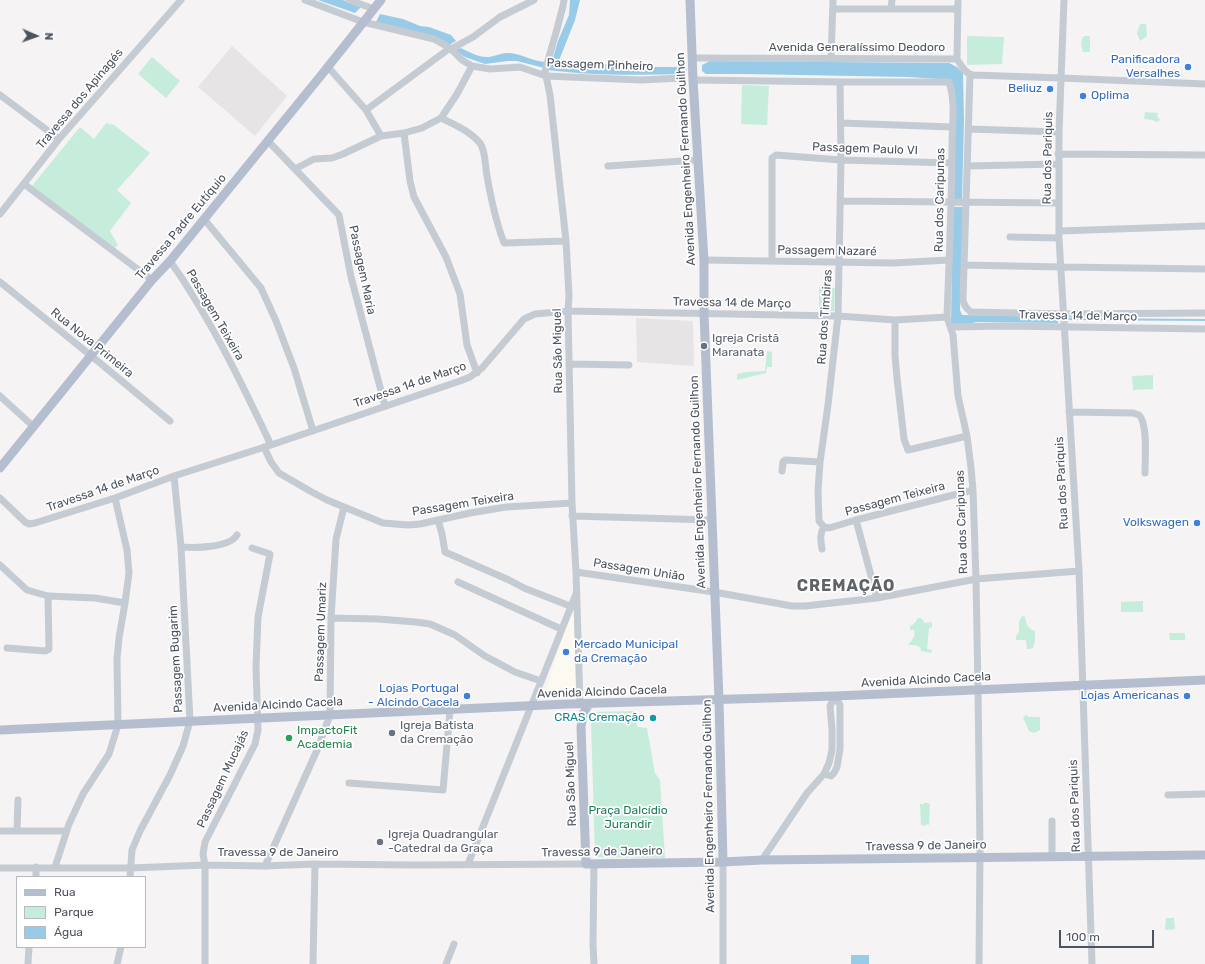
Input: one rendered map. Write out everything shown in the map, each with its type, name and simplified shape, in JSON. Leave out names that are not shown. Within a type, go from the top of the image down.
[{"type":"main road","name":"Travessa Padre Eutíquio","points":[[0,468],[34,428],[152,280],[170,261],[268,141],[381,0]]},
{"type":"main road","name":"Avenida Engenheiro Fernando Guilhon","points":[[690,0],[697,160],[704,260],[704,313],[719,700],[723,862]]},
{"type":"main road","name":"Avenida Alcindo Cacela","points":[[0,730],[568,704],[835,696],[1205,680]]},
{"type":"main road","name":"Rua São Miguel","points":[[568,704],[578,715],[581,727],[590,864]]},
{"type":"main road","name":"Rua São Miguel","points":[[581,727],[584,704]]},
{"type":"main road","name":"Travessa 9 de Janeiro","points":[[590,864],[762,860],[1205,855]]},
{"type":"street","name":"Travessa dos Apinagés","points":[[0,214],[60,140],[181,0]]},
{"type":"street","name":"Passagem Pinheiro","points":[[305,0],[363,22],[429,38],[452,48],[462,60],[472,66],[490,69],[520,67],[546,74],[641,80],[682,78]]},
{"type":"street","points":[[350,0],[374,9]]},
{"type":"street","points":[[366,110],[452,48],[473,37],[500,17],[534,0]]},
{"type":"street","name":"Rua São Miguel","points":[[564,0],[547,63],[546,74],[550,95],[566,241],[569,296],[568,311],[572,516],[584,704]]},
{"type":"street","points":[[831,59],[833,0]]},
{"type":"street","points":[[891,9],[892,0]]},
{"type":"street","points":[[956,59],[958,0]]},
{"type":"street","name":"Rua dos Pariquis","points":[[1064,0],[1058,132],[1059,234],[1079,571],[1092,964]]},
{"type":"street","points":[[833,9],[958,9]]},
{"type":"street","name":"Avenida Generalíssimo Deodoro","points":[[692,58],[956,59],[962,68],[970,75]]},
{"type":"street","points":[[295,170],[314,159],[332,158],[381,136],[404,133],[422,128],[441,118],[457,94],[472,66]]},
{"type":"street","points":[[328,67],[366,110],[381,136]]},
{"type":"street","points":[[1205,84],[970,75],[964,265],[1205,269]]},
{"type":"street","points":[[693,80],[840,82]]},
{"type":"street","name":"Rua dos Caripunas","points":[[840,82],[949,82],[951,88],[952,163],[948,317],[954,340],[958,396],[972,468],[978,690],[980,857],[979,964]]},
{"type":"street","name":"Rua dos Timbiras","points":[[822,549],[821,531],[824,527],[819,521],[818,490],[820,462],[831,383],[838,316],[841,160],[840,82]]},
{"type":"street","points":[[0,95],[60,140]]},
{"type":"street","points":[[441,118],[464,129],[473,136],[482,147],[497,222],[504,243],[566,241]]},
{"type":"street","points":[[840,123],[952,127]]},
{"type":"street","points":[[969,130],[1058,132]]},
{"type":"street","points":[[404,133],[410,181],[414,197],[446,257],[460,294],[467,345],[477,373]]},
{"type":"street","name":"Passagem Maria","points":[[268,141],[339,215],[351,277],[385,406]]},
{"type":"street","points":[[1058,154],[1205,155]]},
{"type":"street","name":"Passagem Paulo VI","points":[[772,261],[772,158],[776,155],[841,160],[952,163]]},
{"type":"street","points":[[608,166],[697,160]]},
{"type":"street","points":[[968,166],[1058,164]]},
{"type":"street","points":[[24,184],[152,280]]},
{"type":"street","points":[[840,201],[1059,203]]},
{"type":"street","points":[[204,219],[260,288],[276,321],[294,368],[313,431]]},
{"type":"street","points":[[1010,237],[1205,226]]},
{"type":"street","name":"Passagem Nazaré","points":[[704,260],[893,263],[949,260]]},
{"type":"street","name":"Passagem Teixeira","points":[[170,261],[212,328],[271,445]]},
{"type":"street","name":"Travessa 14 de Março","points":[[964,265],[963,303],[971,312],[1063,314],[1205,313]]},
{"type":"street","name":"Rua Nova Primeira","points":[[0,282],[170,421]]},
{"type":"street","name":"Travessa 14 de Março","points":[[0,498],[25,522],[35,524],[460,381],[477,373],[524,319],[535,314],[568,311],[704,313],[838,316],[895,320],[948,317]]},
{"type":"street","points":[[895,320],[895,356],[897,378],[904,438],[908,450],[967,436]]},
{"type":"street","name":"Travessa 14 de Março","points":[[951,327],[1064,326],[1205,329]]},
{"type":"street","points":[[570,364],[629,365]]},
{"type":"street","points":[[0,396],[34,428]]},
{"type":"street","points":[[1069,412],[1132,413],[1139,415],[1143,421],[1145,433],[1145,473]]},
{"type":"street","name":"Passagem Teixeira","points":[[264,447],[271,462],[279,473],[310,491],[383,523],[408,525],[420,524],[478,511],[506,507],[572,503]]},
{"type":"street","points":[[782,471],[783,462],[785,460],[820,462]]},
{"type":"street","name":"Passagem Bugarim","points":[[130,876],[132,850],[140,831],[180,753],[190,721],[181,547],[174,476]]},
{"type":"street","name":"Passagem Teixeira","points":[[824,527],[829,528],[973,490]]},
{"type":"street","points":[[55,867],[66,831],[83,794],[109,754],[118,725],[117,659],[129,573],[127,550],[115,498]]},
{"type":"street","name":"Passagem Umariz","points":[[265,866],[318,748],[330,715],[331,618],[336,539],[344,507]]},
{"type":"street","points":[[572,516],[712,520]]},
{"type":"street","points":[[438,520],[445,552],[524,588],[570,606]]},
{"type":"street","points":[[856,520],[877,598]]},
{"type":"street","points":[[181,547],[202,548],[222,544],[235,539],[237,535]]},
{"type":"street","name":"Passagem Mucajás","points":[[205,964],[203,854],[205,842],[255,744],[258,730],[256,667],[258,617],[270,554],[252,548]]},
{"type":"street","points":[[0,565],[27,590],[48,596],[95,598],[125,603]]},
{"type":"street","name":"Passagem União","points":[[576,572],[714,592],[792,606],[806,606],[877,598],[976,579],[1079,571]]},
{"type":"street","points":[[458,582],[561,629]]},
{"type":"street","points":[[468,864],[570,606],[577,592]]},
{"type":"street","points":[[6,648],[45,651],[49,649],[48,596]]},
{"type":"street","points":[[331,618],[378,619],[430,624],[455,635],[485,656],[515,672],[541,681]]},
{"type":"street","points":[[762,860],[807,793],[824,774],[831,776],[834,774],[840,754],[840,705],[835,696]]},
{"type":"street","points":[[349,782],[443,790],[450,710]]},
{"type":"street","points":[[1168,795],[1205,794]]},
{"type":"street","points":[[17,831],[18,800]]},
{"type":"street","points":[[1052,820],[1052,857]]},
{"type":"street","points":[[0,831],[66,831]]},
{"type":"street","name":"Avenida Engenheiro Fernando Guilhon","points":[[723,862],[723,964]]},
{"type":"street","points":[[313,964],[315,864]]},
{"type":"street","name":"Travessa 9 de Janeiro","points":[[0,868],[130,868],[204,865],[265,866],[315,864],[590,864]]},
{"type":"street","name":"Rua São Miguel","points":[[590,864],[594,964]]},
{"type":"street","points":[[36,867],[36,876]]},
{"type":"street","points":[[446,964],[454,944]]},
{"type":"street","points":[[28,964],[29,948]]},
{"type":"street","points":[[117,964],[121,948]]},
{"type":"shaded area","points":[[232,46],[287,96],[255,136],[198,87]]},
{"type":"shaded area","points":[[636,318],[693,321],[694,366],[637,362]]},
{"type":"shaded area","name":"Mercado Municipal da Cremação","points":[[571,609],[574,610],[577,695],[543,698]]},
{"type":"green space","points":[[1140,24],[1146,24],[1147,36],[1140,41],[1137,33]]},
{"type":"green space","points":[[967,36],[1004,37],[1002,64],[967,65]]},
{"type":"green space","points":[[1084,36],[1090,36],[1090,52],[1083,52],[1081,44]]},
{"type":"green space","points":[[152,57],[180,81],[166,98],[138,74]]},
{"type":"green space","points":[[742,85],[769,86],[767,125],[741,124]]},
{"type":"green space","points":[[1145,112],[1158,113],[1157,116],[1160,120],[1157,122],[1144,119]]},
{"type":"green space","points":[[106,123],[114,125],[150,153],[117,190],[131,203],[110,231],[118,245],[115,248],[31,187],[80,127],[94,139]]},
{"type":"green space","points":[[831,286],[831,288],[835,288],[834,311],[819,312],[819,287]]},
{"type":"green space","points":[[767,351],[772,352],[772,367],[767,367],[766,373],[737,380],[737,374],[765,371]]},
{"type":"green space","points":[[1153,375],[1153,389],[1133,390],[1132,376]]},
{"type":"green space","points":[[1143,601],[1143,612],[1121,612],[1121,602]]},
{"type":"green space","points":[[1022,616],[1025,617],[1029,628],[1035,631],[1033,648],[1027,649],[1026,640],[1016,640],[1016,636],[1019,632],[1019,622]]},
{"type":"green space","points":[[918,618],[921,618],[925,623],[932,622],[932,627],[929,628],[927,649],[932,650],[931,653],[921,651],[920,647],[915,645],[908,645],[914,634],[914,630],[910,630],[910,626],[914,624]]},
{"type":"green space","points":[[1169,633],[1185,633],[1185,640],[1170,640]]},
{"type":"green space","name":"Praça Dalcídio Jurandir","points":[[594,712],[636,712],[637,727],[647,728],[655,773],[660,780],[665,858],[595,857],[591,721]]},
{"type":"green space","points":[[1026,715],[1029,717],[1040,717],[1040,730],[1034,733],[1029,731],[1023,717]]},
{"type":"green space","points":[[925,802],[930,804],[929,825],[926,824],[925,826],[921,825],[920,804],[924,804]]},
{"type":"green space","points":[[1166,918],[1174,918],[1175,929],[1165,930]]},
{"type":"water","points":[[318,0],[343,0],[361,7],[355,13]]},
{"type":"water","points":[[570,0],[580,0],[575,20],[558,63],[566,65],[579,64],[593,66],[600,64],[649,67],[686,67],[687,74],[600,74],[548,70],[549,62],[552,61],[558,41],[569,15]]},
{"type":"water","points":[[380,14],[403,19],[420,26],[429,27],[451,35],[456,41],[449,45],[376,22]]},
{"type":"water","points":[[461,48],[482,57],[491,57],[505,53],[517,54],[545,62],[544,68],[517,61],[485,64],[465,57],[455,50]]},
{"type":"water","points":[[710,61],[949,63],[957,67],[963,73],[964,120],[962,199],[954,199],[953,83],[938,79],[909,77],[706,74],[702,71],[702,65]]},
{"type":"water","points":[[953,207],[963,207],[960,310],[962,315],[1058,316],[1058,323],[977,322],[963,325],[953,324],[951,321]]},
{"type":"water","points":[[851,955],[869,955],[869,964],[851,964]]},
{"type":"waterway","points":[[1066,319],[1205,320]]},
{"type":"place","name":"Panificadora Versalhes","points":[[1188,67]]},
{"type":"place","name":"Beliuz","points":[[1050,89]]},
{"type":"place","name":"Oplima","points":[[1083,96]]},
{"type":"place","name":"Igreja Cristã Maranata","points":[[704,346]]},
{"type":"place","name":"Volkswagen","points":[[1197,523]]},
{"type":"place","name":"Mercado Municipal da Cremação","points":[[566,652]]},
{"type":"place","name":"Lojas Portugal - Alcindo Cacela","points":[[467,696]]},
{"type":"place","name":"Lojas Americanas","points":[[1187,696]]},
{"type":"place","name":"CRAS Cremação","points":[[653,718]]},
{"type":"place","name":"Igreja Batista da Cremação","points":[[392,733]]},
{"type":"place","name":"ImpactoFit Academia","points":[[289,738]]},
{"type":"place","name":"Igreja Quadrangular -Catedral da Graça","points":[[380,842]]},
{"type":"district","name":"CREMAÇÃO","points":[[846,586]]}]
